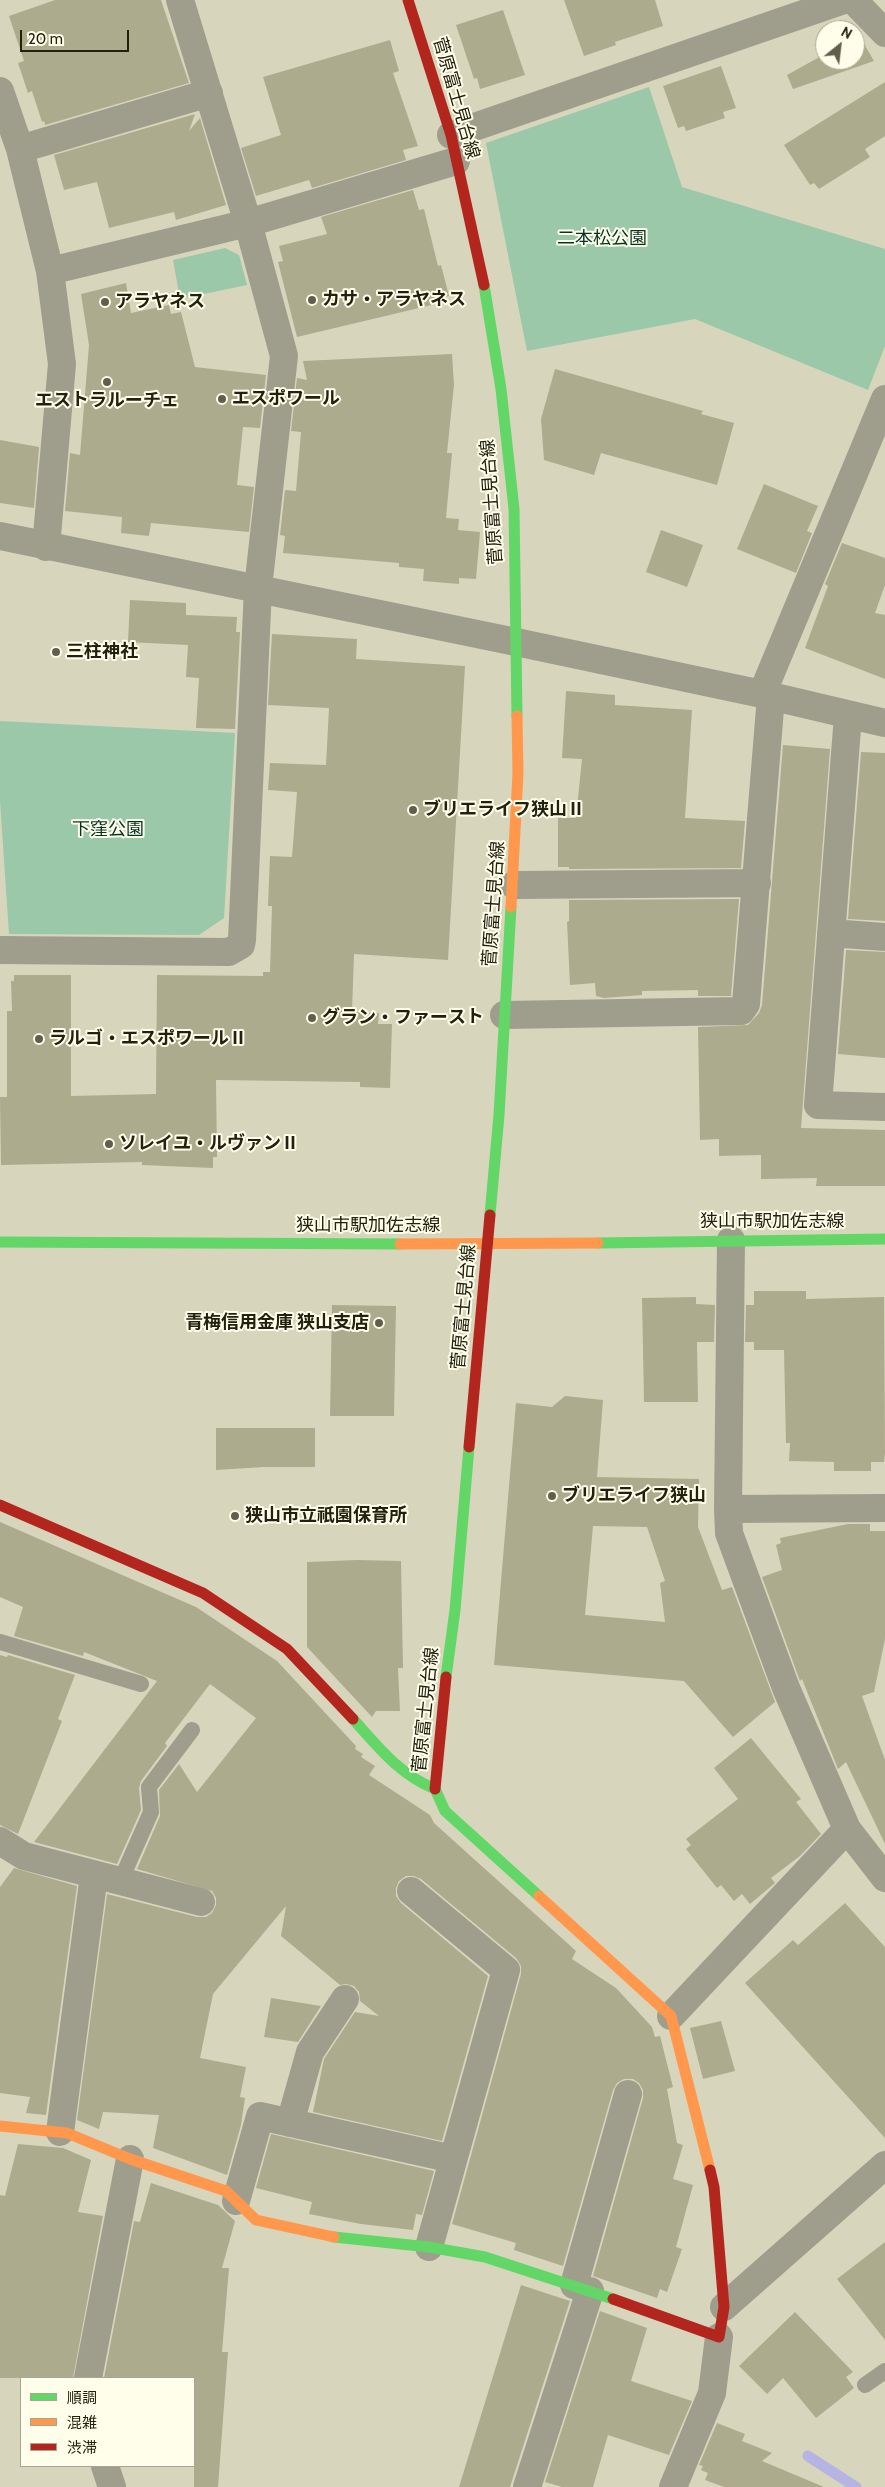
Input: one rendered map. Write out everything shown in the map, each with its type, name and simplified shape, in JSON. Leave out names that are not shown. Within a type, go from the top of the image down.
[{"type":"street","points":[[0,950],[229,952],[241,945],[258,588],[284,356],[248,222],[180,0]]},
{"type":"street","name":"菅原富士見台線","points":[[408,0],[451,135],[480,262],[501,389],[514,509],[518,773],[514,885],[504,1015],[499,1115],[455,1610],[438,1742],[435,1789]]},
{"type":"street","points":[[451,135],[844,0]]},
{"type":"street","points":[[853,0],[885,33]]},
{"type":"street","points":[[0,91],[20,149],[50,271],[62,364],[46,547]]},
{"type":"street","points":[[20,149],[209,93]]},
{"type":"street","points":[[50,271],[248,222],[456,161]]},
{"type":"street","points":[[504,1015],[741,1010],[746,1004],[757,883],[767,695],[874,459],[885,399]]},
{"type":"street","points":[[0,536],[767,695],[885,723]]},
{"type":"street","points":[[848,715],[818,1105],[885,1106]]},
{"type":"street","points":[[514,885],[757,883]]},
{"type":"street","points":[[831,933],[885,937]]},
{"type":"street","name":"狭山市駅加佐志線","points":[[0,1242],[487,1244],[885,1239]]},
{"type":"street","points":[[731,1240],[729,1534],[786,1688],[848,1828],[885,1878]]},
{"type":"street","points":[[0,1505],[203,1593],[287,1649],[400,1770],[416,1781],[435,1789],[445,1811],[670,2016],[714,2187],[724,2306],[712,2393],[673,2487]]},
{"type":"street","points":[[728,1509],[885,1508]]},
{"type":"street","points":[[670,2016],[848,1828]]},
{"type":"street","points":[[0,1841],[24,1856],[201,1902]]},
{"type":"street","points":[[60,2132],[94,1875]]},
{"type":"street","points":[[411,1891],[506,1970],[429,2247]]},
{"type":"street","points":[[290,2122],[310,2052],[345,1999]]},
{"type":"street","points":[[527,2487],[582,2288],[628,2094]]},
{"type":"street","points":[[236,2201],[260,2116],[453,2159]]},
{"type":"street","points":[[0,2126],[67,2133],[130,2159],[226,2191],[256,2220],[335,2238],[429,2247],[485,2257],[582,2288],[720,2338]]},
{"type":"street","points":[[88,2377],[130,2159]]},
{"type":"street","points":[[724,2306],[885,2165]]},
{"type":"street","points":[[105,2467],[112,2487]]},
{"type":"lane","points":[[0,1642],[141,1684]]},
{"type":"lane","points":[[120,1882],[151,1812],[149,1787],[192,1730]]},
{"type":"lane","points":[[865,2385],[885,2371]]},
{"type":"green space","name":"二本松公園","points":[[649,87],[682,187],[885,249],[885,346],[868,390],[695,319],[527,351],[486,143]]},
{"type":"green space","points":[[225,248],[239,255],[247,285],[180,299],[173,260]]},
{"type":"green space","name":"下窪公園","points":[[0,721],[235,733],[224,918],[199,935],[9,934],[0,801]]},
{"type":"building","points":[[55,0],[161,0],[189,83],[45,125],[44,121],[42,122],[32,91],[28,93],[18,63],[24,61],[9,16]]},
{"type":"building","points":[[564,0],[655,0],[663,26],[615,42],[616,45],[584,56]]},
{"type":"building","points":[[503,10],[525,75],[480,89],[477,78],[474,79],[456,25]]},
{"type":"building","points":[[390,40],[399,71],[393,73],[418,146],[403,150],[406,160],[312,188],[309,180],[256,196],[241,148],[281,135],[263,77]]},
{"type":"building","points":[[865,45],[874,61],[865,64]]},
{"type":"building","points":[[815,60],[815,70],[848,70],[793,89],[787,75]]},
{"type":"building","points":[[721,66],[736,108],[723,112],[725,118],[686,131],[684,126],[678,128],[663,86]]},
{"type":"building","points":[[885,82],[885,136],[865,149],[870,157],[819,189],[814,183],[810,185],[784,145]]},
{"type":"building","points":[[195,114],[189,131],[200,118],[226,205],[176,220],[174,212],[109,228],[97,182],[64,190],[54,155]]},
{"type":"building","points":[[413,190],[419,210],[424,209],[438,266],[441,265],[449,296],[439,298],[440,303],[297,337],[278,262],[283,261],[279,246],[327,234],[321,217]]},
{"type":"building","points":[[126,283],[131,313],[169,305],[171,314],[181,312],[195,367],[266,375],[260,428],[243,427],[237,485],[254,487],[249,532],[151,523],[149,536],[121,533],[122,517],[65,511],[70,453],[80,455],[89,345],[81,294]]},
{"type":"building","points":[[452,354],[454,385],[447,453],[452,453],[446,518],[459,519],[458,530],[480,532],[476,579],[459,578],[459,584],[423,581],[424,569],[399,567],[399,563],[283,553],[285,536],[280,535],[285,490],[296,491],[301,432],[291,431],[297,378],[307,380],[303,361]]},
{"type":"building","points":[[555,369],[703,411],[701,414],[734,423],[717,485],[601,453],[594,475],[544,460],[541,419]]},
{"type":"building","points":[[0,440],[39,447],[34,508],[0,503]]},
{"type":"building","points":[[764,484],[818,506],[807,531],[812,533],[796,573],[737,549]]},
{"type":"building","points":[[661,530],[703,545],[687,587],[646,572]]},
{"type":"building","points":[[842,543],[885,558],[885,585],[875,613],[885,615],[885,679],[805,648],[828,586],[825,584]]},
{"type":"building","points":[[130,600],[186,603],[186,615],[237,617],[236,632],[240,632],[235,729],[196,728],[199,678],[186,677],[188,645],[128,642]]},
{"type":"building","points":[[272,634],[357,639],[356,659],[465,666],[448,960],[354,954],[352,1012],[379,1013],[378,1024],[392,1024],[390,1088],[360,1087],[360,1082],[216,1080],[217,1157],[213,1157],[213,1168],[142,1165],[142,1162],[1,1165],[0,1097],[7,1097],[7,1011],[12,1011],[11,981],[14,981],[14,975],[71,975],[71,1096],[156,1094],[157,975],[263,976],[263,972],[270,972],[272,906],[268,906],[270,856],[292,857],[297,792],[268,790],[270,763],[326,765],[329,708],[268,705]]},
{"type":"building","points":[[566,691],[615,695],[615,705],[692,710],[685,818],[745,821],[741,868],[569,869],[569,867],[558,867],[558,818],[576,818],[582,759],[562,758]]},
{"type":"building","points":[[783,745],[830,749],[801,1128],[885,1130],[885,1186],[816,1186],[817,1178],[761,1179],[761,1155],[719,1156],[719,1139],[700,1140],[698,1027],[748,1025],[759,1013],[762,1005]]},
{"type":"building","points":[[861,752],[885,753],[885,921],[848,919]]},
{"type":"building","points":[[739,899],[731,996],[698,996],[698,990],[642,991],[642,995],[604,998],[596,996],[595,983],[570,985],[567,922],[569,921],[569,900]]},
{"type":"building","points":[[846,950],[885,952],[885,1058],[838,1054]]},
{"type":"building","points":[[754,1291],[806,1291],[806,1299],[884,1297],[884,1462],[871,1462],[871,1471],[834,1471],[834,1462],[789,1461],[790,1443],[786,1443],[784,1350],[754,1350],[754,1342],[745,1342],[746,1305],[754,1305]]},
{"type":"building","points":[[696,1297],[696,1304],[715,1305],[714,1342],[697,1342],[698,1402],[644,1402],[642,1298]]},
{"type":"building","points":[[332,1305],[396,1306],[394,1416],[330,1416]]},
{"type":"building","points":[[565,1396],[603,1400],[597,1477],[699,1479],[698,1527],[722,1590],[732,1587],[775,1702],[733,1737],[684,1681],[494,1665],[516,1403],[552,1407]],"holes":[[[593,1526],[647,1527],[665,1581],[660,1583],[665,1622],[585,1615]]]},
{"type":"building","points":[[216,1428],[315,1428],[315,1467],[264,1467],[216,1470]]},
{"type":"building","points":[[0,1522],[196,1607],[277,1661],[356,1746],[355,1749],[363,1754],[361,1757],[375,1766],[369,1775],[430,1815],[434,1823],[576,1951],[572,1959],[616,1988],[652,2027],[655,2037],[660,2036],[673,2087],[667,2089],[677,2143],[683,2145],[673,2179],[693,2185],[676,2247],[682,2249],[667,2292],[660,2289],[657,2298],[593,2276],[643,2098],[643,2090],[639,2083],[633,2079],[624,2079],[617,2083],[613,2090],[563,2266],[514,2250],[516,2243],[452,2224],[521,1974],[521,1966],[516,1958],[421,1879],[414,1876],[406,1876],[399,1881],[396,1888],[396,1896],[401,1903],[488,1976],[442,2141],[313,2112],[324,2059],[355,2012],[379,2016],[360,2001],[359,1992],[354,1986],[340,1985],[281,1936],[286,1906],[213,1994],[200,2058],[246,2067],[240,2097],[245,2098],[241,2125],[227,2175],[153,2148],[159,2115],[103,2112],[99,2129],[77,2120],[107,1894],[197,1917],[206,1917],[212,1913],[216,1905],[216,1898],[212,1891],[137,1869],[160,1816],[159,1790],[179,1764],[197,1792],[256,1718],[210,1684],[165,1743],[167,1746],[141,1781],[139,1788],[141,1810],[117,1864],[34,1842],[157,1681],[84,1652],[83,1656],[14,1636],[23,1607],[0,1597]]},
{"type":"building","points":[[848,1524],[870,1524],[870,1531],[885,1531],[885,1639],[874,1692],[862,1696],[885,1760],[885,1844],[846,1762],[838,1769],[802,1679],[800,1681],[762,1577],[782,1570],[776,1545],[781,1543],[780,1538]]},
{"type":"building","points":[[401,1561],[403,1668],[398,1668],[400,1711],[376,1711],[372,1717],[307,1647],[307,1562]]},
{"type":"building","points":[[0,1655],[7,1657],[8,1655],[75,1675],[58,1719],[62,1721],[18,1834],[0,1825]]},
{"type":"building","points":[[751,1738],[801,1799],[796,1802],[821,1834],[800,1856],[771,1878],[775,1883],[750,1904],[742,1894],[734,1901],[721,1885],[717,1888],[686,1849],[691,1845],[686,1839],[738,1799],[714,1768]]},
{"type":"building","points":[[14,1868],[77,1886],[46,2115],[26,2113],[30,2097],[0,2093],[0,1887]]},
{"type":"building","points":[[845,1903],[885,1947],[885,2138],[745,1983],[793,1940],[798,1945]]},
{"type":"building","points":[[271,1998],[321,2006],[298,2042],[264,2037]]},
{"type":"building","points":[[721,2021],[735,2071],[703,2079],[690,2028]]},
{"type":"building","points":[[271,2134],[434,2171],[422,2215],[416,2214],[413,2230],[361,2224],[309,2214],[312,2202],[256,2188]]},
{"type":"building","points":[[18,2144],[63,2148],[91,2160],[78,2212],[103,2216],[73,2377],[0,2378],[0,2195],[5,2196]]},
{"type":"building","points":[[151,2183],[218,2205],[235,2221],[222,2268],[229,2268],[222,2352],[228,2352],[218,2487],[194,2487],[195,2377],[104,2377],[134,2221],[140,2222]]},
{"type":"building","points":[[885,2242],[885,2340],[837,2279]]},
{"type":"building","points":[[521,2285],[570,2301],[510,2487],[459,2487]]},
{"type":"building","points":[[600,2311],[647,2328],[631,2381],[692,2401],[669,2455],[608,2435],[593,2487],[562,2487],[545,2482]]},
{"type":"building","points":[[795,2312],[853,2372],[846,2377],[854,2388],[816,2418],[783,2378],[767,2394],[739,2366]]},
{"type":"building","points":[[717,2423],[745,2434],[742,2441],[772,2453],[762,2461],[824,2487],[724,2487],[705,2480],[708,2473],[701,2470],[703,2466],[699,2465]]},
{"type":"waterway","points":[[808,2456],[856,2487]]},
{"type":"traffic: fast","points":[[484,285],[501,389],[514,509],[517,716]]},
{"type":"traffic: fast","points":[[490,1215],[499,1115],[511,907]]},
{"type":"traffic: fast","points":[[598,1243],[885,1239]]},
{"type":"traffic: fast","points":[[0,1242],[400,1244]]},
{"type":"traffic: fast","points":[[446,1677],[455,1610],[469,1447]]},
{"type":"traffic: fast","points":[[353,1719],[400,1768],[422,1783],[435,1789],[445,1811],[539,1896]]},
{"type":"traffic: fast","points":[[334,2237],[429,2247],[485,2257],[613,2299]]},
{"type":"traffic: slow","points":[[511,907],[518,773],[517,716]]},
{"type":"traffic: slow","points":[[400,1244],[598,1243]]},
{"type":"traffic: slow","points":[[539,1896],[671,2016],[710,2170]]},
{"type":"traffic: slow","points":[[0,2126],[67,2133],[130,2159],[226,2191],[256,2220],[334,2237]]},
{"type":"traffic: jam","points":[[408,0],[451,135],[484,285]]},
{"type":"traffic: jam","points":[[469,1447],[490,1215]]},
{"type":"traffic: jam","points":[[0,1505],[203,1593],[287,1649],[353,1719]]},
{"type":"traffic: jam","points":[[435,1789],[446,1677]]},
{"type":"traffic: jam","points":[[613,2299],[719,2337],[724,2307],[714,2187],[710,2170]]},
{"type":"place","name":"カサ・アラヤネス","points":[[312,300]]},
{"type":"place","name":"アラヤネス","points":[[105,302]]},
{"type":"place","name":"エストラルーチェ","points":[[107,382]]},
{"type":"place","name":"エスポワール","points":[[222,399]]},
{"type":"place","name":"三柱神社","points":[[56,652]]},
{"type":"place","name":"ブリエライフ狭山Ⅱ","points":[[413,810]]},
{"type":"place","name":"グラン・ファースト","points":[[312,1018]]},
{"type":"place","name":"ラルゴ・エスポワールⅡ","points":[[39,1039]]},
{"type":"place","name":"ソレイユ・ルヴァンⅡ","points":[[109,1144]]},
{"type":"place","name":"青梅信用金庫 狭山支店","points":[[379,1323]]},
{"type":"place","name":"ブリエライフ狭山","points":[[552,1496]]},
{"type":"place","name":"狭山市立祇園保育所","points":[[235,1516]]}]
